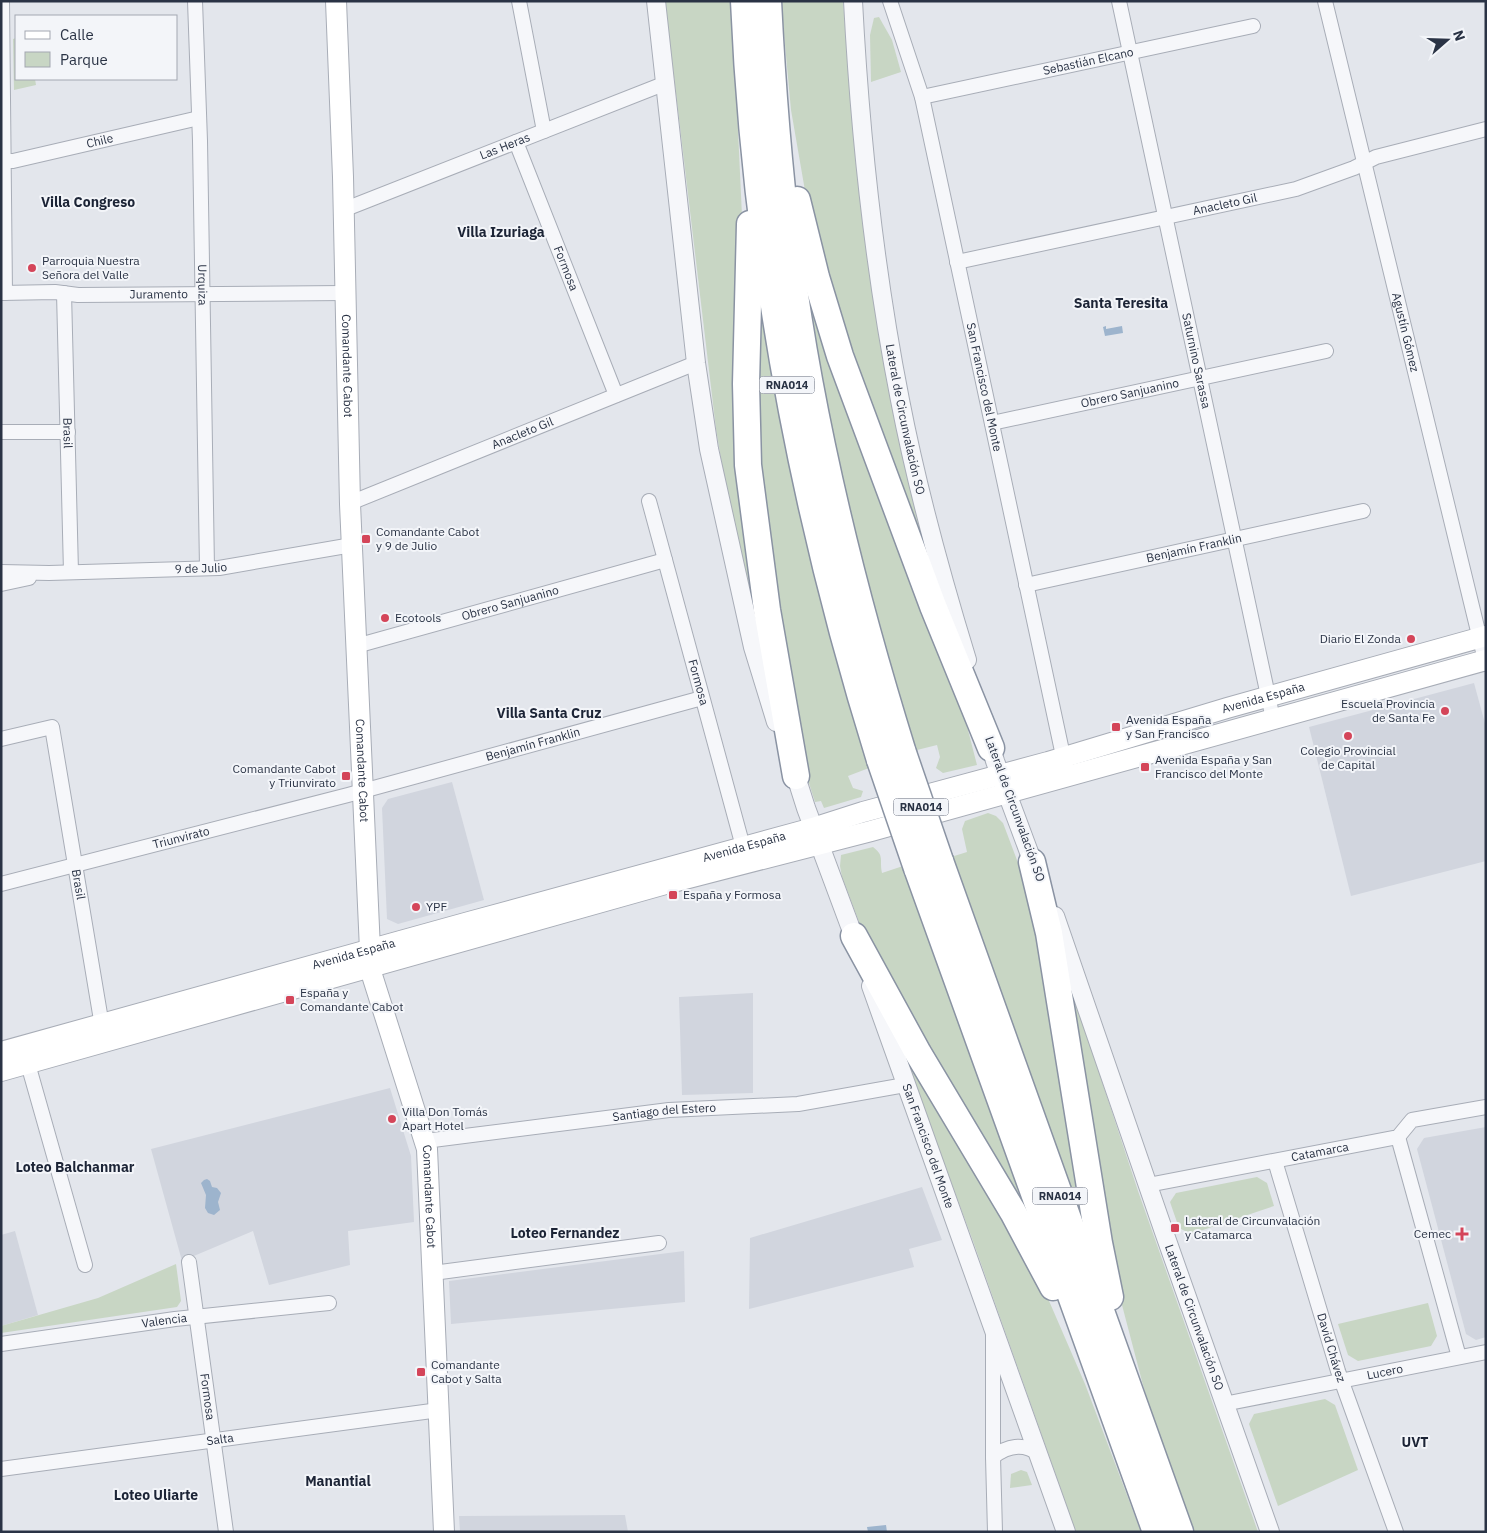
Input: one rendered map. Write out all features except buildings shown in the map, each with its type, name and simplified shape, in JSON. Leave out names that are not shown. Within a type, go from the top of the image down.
[{"type":"highway","name":"RNA014","points":[[744,1],[754,141],[772,290],[801,458],[836,607],[857,683],[891,756],[929,864],[1106,1394],[1156,1532]]},
{"type":"highway","name":"RNA014","points":[[768,1],[777,142],[788,244],[811,389],[830,486],[878,673],[891,756]]},
{"type":"highway","points":[[771,65],[797,200],[833,335],[933,606],[991,748]]},
{"type":"highway","points":[[754,141],[748,283],[747,448],[768,618],[796,776]]},
{"type":"highway","points":[[1032,862],[1053,960],[1099,1243],[1114,1316],[1143,1429]]},
{"type":"highway","name":"RNA014","points":[[929,864],[1143,1429],[1180,1532]]},
{"type":"highway","points":[[854,936],[918,1053],[1017,1219],[1047,1274],[1106,1394]]},
{"type":"main road","name":"Comandante Cabot","points":[[336,1],[350,503],[370,972],[427,1149],[444,1532]]},
{"type":"main road","name":"Avenida España","points":[[1,1071],[26,1055],[370,958],[816,836],[873,809],[1003,783],[1065,767],[1269,697],[1482,637]]},
{"type":"main road","name":"Avenida España","points":[[1065,767],[1120,763],[1273,719],[1485,662]]},
{"type":"main road","name":"Avenida España","points":[[1,1052],[26,1055]]},
{"type":"street","points":[[2,1],[3,293]]},
{"type":"street","name":"Urquiza","points":[[195,1],[199,118],[207,568]]},
{"type":"street","points":[[519,1],[544,131]]},
{"type":"street","points":[[656,1],[696,363],[715,478],[748,628],[760,673],[816,836]]},
{"type":"street","name":"Lateral de Circunvalación SO","points":[[852,1],[858,90],[871,226],[895,373],[926,514],[991,748],[1032,862],[1055,915],[1270,1532]]},
{"type":"street","name":"San Francisco del Monte","points":[[890,1],[922,97],[1065,767]]},
{"type":"street","name":"Saturnino Sarassa","points":[[1118,1],[1273,719]]},
{"type":"street","name":"Agustín Gómez","points":[[1325,1],[1482,637],[1485,662]]},
{"type":"street","name":"Sebastián Elcano","points":[[922,97],[1253,26]]},
{"type":"street","name":"Las Heras","points":[[343,210],[666,83]]},
{"type":"street","name":"Chile","points":[[2,161],[13,161],[199,118]]},
{"type":"street","name":"Anacleto Gil","points":[[957,262],[1296,188],[1354,168],[1376,157],[1486,129]]},
{"type":"street","name":"Formosa","points":[[516,142],[616,395]]},
{"type":"street","name":"Juramento","points":[[3,293],[64,293],[78,295],[345,293]]},
{"type":"street","name":"Brasil","points":[[64,293],[71,572]]},
{"type":"street","name":"Obrero Sanjuanino","points":[[992,423],[1326,351]]},
{"type":"street","name":"Anacleto Gil","points":[[350,503],[696,363]]},
{"type":"street","points":[[1,432],[68,432]]},
{"type":"street","name":"Formosa","points":[[649,501],[745,855]]},
{"type":"street","name":"Benjamín Franklin","points":[[1026,585],[1363,511]]},
{"type":"street","name":"9 de Julio","points":[[1,572],[49,573],[219,568],[352,545]]},
{"type":"street","name":"Obrero Sanjuanino","points":[[356,646],[665,560]]},
{"type":"street","name":"9 de Julio","points":[[1,584],[49,573]]},
{"type":"street","name":"Benjamín Franklin","points":[[362,791],[702,698]]},
{"type":"street","name":"Brasil","points":[[1,739],[52,727],[103,1033]]},
{"type":"street","name":"Triunvirato","points":[[1,884],[362,791]]},
{"type":"street","name":"San Francisco del Monte","points":[[816,836],[854,936],[905,1085],[993,1327],[995,1532]]},
{"type":"street","points":[[26,1055],[85,1265]]},
{"type":"street","name":"Santiago del Estero","points":[[425,1141],[669,1110],[798,1104],[905,1085]]},
{"type":"street","points":[[1458,1357],[1398,1137],[1412,1120],[1486,1107]]},
{"type":"street","name":"Catamarca","points":[[1148,1185],[1398,1137]]},
{"type":"street","name":"David Chávez","points":[[1275,1161],[1341,1381],[1396,1532]]},
{"type":"street","points":[[433,1273],[659,1243]]},
{"type":"street","name":"Formosa","points":[[189,1262],[226,1532]]},
{"type":"street","name":"Valencia","points":[[1,1344],[329,1303]]},
{"type":"street","points":[[993,1327],[1066,1532]]},
{"type":"street","name":"Lucero","points":[[1224,1404],[1486,1352]]},
{"type":"street","name":"Salta","points":[[1,1469],[439,1410]]},
{"type":"street","points":[[993,1457],[1005,1449],[1018,1446],[1029,1448],[1039,1454]]},
{"type":"shaded area","points":[[1474,683],[1486,727],[1486,861],[1351,896],[1309,727]]},
{"type":"shaded area","points":[[452,782],[484,900],[398,924],[387,919],[382,808],[388,799]]},
{"type":"shaded area","points":[[753,993],[753,1093],[682,1095],[679,997]]},
{"type":"shaded area","points":[[390,1088],[411,1156],[414,1222],[348,1231],[350,1265],[269,1285],[253,1231],[182,1261],[151,1149]]},
{"type":"shaded area","points":[[1486,1127],[1486,1337],[1476,1340],[1466,1334],[1417,1149],[1424,1138]]},
{"type":"shaded area","points":[[922,1187],[942,1240],[909,1249],[914,1267],[749,1309],[750,1238]]},
{"type":"shaded area","points":[[15,1231],[38,1315],[1,1326],[1,1235]]},
{"type":"shaded area","points":[[684,1251],[685,1302],[451,1324],[449,1281]]},
{"type":"shaded area","points":[[625,1515],[628,1532],[460,1532],[459,1516]]},
{"type":"green space","points":[[665,1],[732,1],[762,646],[725,483],[716,429]]},
{"type":"green space","points":[[781,1],[843,1],[856,162],[867,256],[885,371],[930,568],[848,357],[808,208],[791,110]]},
{"type":"green space","points":[[879,17],[892,40],[901,72],[871,82],[870,35],[874,18]]},
{"type":"green space","points":[[15,38],[15,80],[35,80],[36,85],[14,90],[13,39]]},
{"type":"green space","points":[[802,268],[961,703],[977,765],[943,773],[936,768],[940,757],[937,745],[917,750],[915,748],[867,584],[831,434]]},
{"type":"green space","points":[[759,306],[803,531],[834,651],[870,763],[869,768],[848,776],[853,788],[863,791],[861,797],[824,808],[821,801],[815,802],[808,780],[756,492]]},
{"type":"green space","points":[[988,813],[996,816],[1003,823],[1029,892],[1093,1245],[1075,1204],[951,857],[967,852],[962,829],[965,821]]},
{"type":"green space","points":[[873,847],[879,853],[882,873],[903,866],[1038,1237],[873,959],[842,877],[840,866],[841,855]]},
{"type":"green space","points":[[1065,969],[1138,1191],[1258,1532],[1193,1532],[1157,1433],[1117,1286]]},
{"type":"green space","points":[[888,1013],[1043,1287],[1085,1384],[1141,1532],[1076,1532],[973,1241]]},
{"type":"green space","points":[[1257,1177],[1267,1183],[1274,1206],[1191,1234],[1179,1228],[1170,1202],[1176,1193]]},
{"type":"green space","points":[[176,1264],[181,1301],[177,1307],[1,1333],[1,1326],[98,1298]]},
{"type":"green space","points":[[1428,1303],[1437,1336],[1431,1346],[1358,1361],[1348,1355],[1338,1324]]},
{"type":"green space","points":[[1325,1399],[1335,1405],[1358,1470],[1278,1506],[1249,1424],[1254,1414]]},
{"type":"green space","points":[[1021,1470],[1027,1472],[1032,1485],[1010,1488],[1011,1474]]},
{"type":"water","points":[[1106,326],[1106,329],[1122,326],[1123,333],[1105,336],[1103,327]]},
{"type":"water","points":[[207,1179],[212,1187],[217,1188],[221,1193],[218,1202],[220,1210],[214,1215],[208,1213],[205,1208],[206,1195],[201,1183]]},
{"type":"water","points":[[886,1525],[887,1532],[868,1532],[867,1527]]},
{"type":"place","name":"Parroquia Nuestra Señora del Valle","points":[[32,268]]},
{"type":"place","name":"Comandante Cabot y 9 de Julio","points":[[366,539]]},
{"type":"place","name":"Ecotools","points":[[385,618]]},
{"type":"place","name":"Diario El Zonda","points":[[1411,639]]},
{"type":"place","name":"Escuela Provincia de Santa Fe","points":[[1445,711]]},
{"type":"place","name":"Avenida España y San Francisco","points":[[1116,727]]},
{"type":"place","name":"Colegio Provincial de Capital","points":[[1348,736]]},
{"type":"place","name":"Avenida España y San Francisco del Monte","points":[[1145,767]]},
{"type":"place","name":"Comandante Cabot y Triunvirato","points":[[346,776]]},
{"type":"place","name":"España y Formosa","points":[[673,895]]},
{"type":"place","name":"YPF","points":[[416,907]]},
{"type":"place","name":"España y Comandante Cabot","points":[[290,1000]]},
{"type":"place","name":"Villa Don Tomás Apart Hotel","points":[[392,1119]]},
{"type":"place","name":"Lateral de Circunvalación y Catamarca","points":[[1175,1228]]},
{"type":"place","name":"Cemec","points":[[1462,1234]]},
{"type":"place","name":"Comandante Cabot y Salta","points":[[421,1372]]},
{"type":"district","name":"Villa Congreso","points":[[88,202]]},
{"type":"district","name":"Villa Izuriaga","points":[[501,232]]},
{"type":"district","name":"Santa Teresita","points":[[1121,303]]},
{"type":"district","name":"Villa Santa Cruz","points":[[549,713]]},
{"type":"district","name":"Loteo Balchanmar","points":[[75,1167]]},
{"type":"district","name":"Loteo Fernandez","points":[[565,1233]]},
{"type":"district","name":"UVT","points":[[1415,1442]]},
{"type":"district","name":"Manantial","points":[[338,1481]]},
{"type":"district","name":"Loteo Uliarte","points":[[156,1495]]}]
